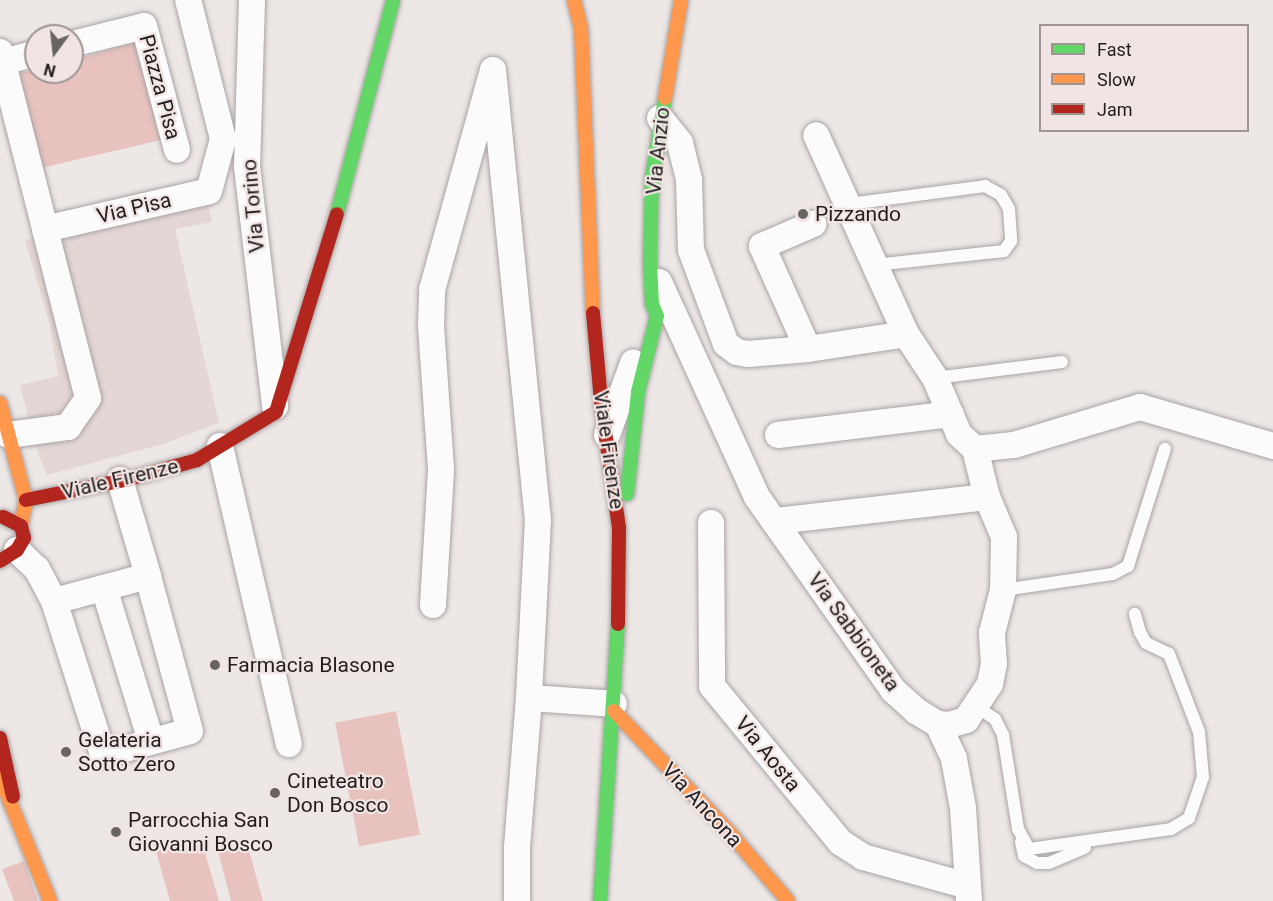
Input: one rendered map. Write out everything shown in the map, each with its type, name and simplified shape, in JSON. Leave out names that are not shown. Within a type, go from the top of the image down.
[{"type":"main road","points":[[276,412],[337,213],[393,0]]},
{"type":"main road","name":"Viale Firenze","points":[[574,0],[581,30],[593,319],[602,411],[619,528],[614,708],[600,901]]},
{"type":"main road","name":"Via Anzio","points":[[619,528],[629,486],[638,392],[657,316],[652,304],[650,263],[652,178],[681,0]]},
{"type":"main road","points":[[633,346],[652,304]]},
{"type":"main road","points":[[593,319],[609,346]]},
{"type":"main road","points":[[0,403],[26,500],[12,546]]},
{"type":"main road","name":"Viale Firenze","points":[[26,500],[120,480],[197,460],[276,412]]},
{"type":"main road","points":[[12,546],[3,517],[26,500]]},
{"type":"main road","name":"Via Ancona","points":[[614,708],[730,832],[788,901]]},
{"type":"main road","points":[[0,738],[19,825]]},
{"type":"main road","points":[[0,777],[50,901]]},
{"type":"street","name":"Via Pisa","points":[[45,229],[209,191],[223,139],[189,0]]},
{"type":"street","name":"Via Torino","points":[[252,0],[247,167],[276,412]]},
{"type":"street","name":"Piazza Pisa","points":[[84,41],[144,26],[177,150]]},
{"type":"street","points":[[8,435],[68,427],[88,398],[1,57],[24,54]]},
{"type":"street","points":[[433,605],[441,469],[431,325],[432,290],[493,70],[538,519],[529,698],[517,847],[517,901]]},
{"type":"street","points":[[660,118],[680,143],[688,180],[691,250],[726,344],[737,352],[748,354],[808,349],[906,334]]},
{"type":"street","points":[[816,135],[906,334],[935,378],[959,434],[975,449],[987,496],[1004,537],[1003,590],[992,633],[994,664],[990,684],[977,707],[966,720],[949,725],[938,724]]},
{"type":"street","points":[[808,349],[762,246],[813,225]]},
{"type":"street","name":"Via Sabbioneta","points":[[650,263],[757,497],[893,690],[916,711],[938,724]]},
{"type":"street","points":[[607,435],[633,346]]},
{"type":"street","points":[[975,449],[1014,445],[1140,407],[1273,446]]},
{"type":"street","points":[[778,435],[951,414]]},
{"type":"street","points":[[220,446],[289,744]]},
{"type":"street","points":[[12,546],[37,569],[54,601],[103,755],[190,730],[120,480]]},
{"type":"street","points":[[776,521],[987,496]]},
{"type":"street","name":"Via Aosta","points":[[711,523],[712,686],[840,842],[863,857],[969,894],[963,808],[958,779],[954,759],[938,724]]},
{"type":"street","points":[[54,601],[148,576]]},
{"type":"street","points":[[104,588],[151,741]]},
{"type":"street","points":[[529,698],[614,708]]},
{"type":"lane","points":[[849,204],[985,186],[1001,195],[1009,209],[1011,241],[1004,251],[875,265]]},
{"type":"lane","points":[[935,378],[1062,362]]},
{"type":"lane","points":[[1003,590],[1113,574],[1128,566],[1165,448]]},
{"type":"lane","points":[[1018,829],[1029,849],[1171,829],[1189,818],[1203,777],[1199,732],[1168,654],[1146,643],[1135,614]]},
{"type":"lane","points":[[977,707],[995,719],[1003,735],[1024,856],[1030,861],[1049,862],[1085,848]]},
{"type":"shaded area","points":[[137,42],[161,140],[41,168],[19,74],[24,73],[24,84],[84,84],[84,57]]},
{"type":"shaded area","points":[[207,200],[212,222],[175,229],[219,423],[163,444],[47,475],[36,447],[20,385],[58,376],[50,325],[25,240]]},
{"type":"shaded area","points":[[396,711],[420,835],[359,847],[335,723]]},
{"type":"shaded area","points":[[201,839],[219,901],[170,901],[156,851]]},
{"type":"shaded area","points":[[247,843],[263,901],[231,901],[218,851]]},
{"type":"shaded area","points":[[24,861],[38,901],[14,901],[2,869]]},
{"type":"traffic: fast","points":[[337,214],[393,0]]},
{"type":"traffic: fast","points":[[627,494],[638,392],[657,316],[652,304],[650,263],[652,178],[665,98]]},
{"type":"traffic: fast","points":[[600,901],[618,624]]},
{"type":"traffic: slow","points":[[574,0],[581,29],[593,313]]},
{"type":"traffic: slow","points":[[665,98],[681,0]]},
{"type":"traffic: slow","points":[[0,403],[26,500],[21,526]]},
{"type":"traffic: slow","points":[[614,711],[730,833],[788,901]]},
{"type":"traffic: slow","points":[[0,777],[50,901]]},
{"type":"traffic: jam","points":[[26,500],[129,479],[197,460],[276,412],[337,214]]},
{"type":"traffic: jam","points":[[593,313],[602,411],[619,528],[618,624]]},
{"type":"traffic: jam","points":[[0,561],[17,550],[24,538],[21,526],[3,517]]},
{"type":"traffic: jam","points":[[0,738],[13,797]]},
{"type":"place","name":"Pizzando","points":[[803,214]]},
{"type":"place","name":"Farmacia Blasone","points":[[215,665]]},
{"type":"place","name":"Gelateria Sotto Zero","points":[[66,752]]},
{"type":"place","name":"Cineteatro Don Bosco","points":[[275,793]]},
{"type":"place","name":"Parrocchia San Giovanni Bosco","points":[[116,832]]}]
